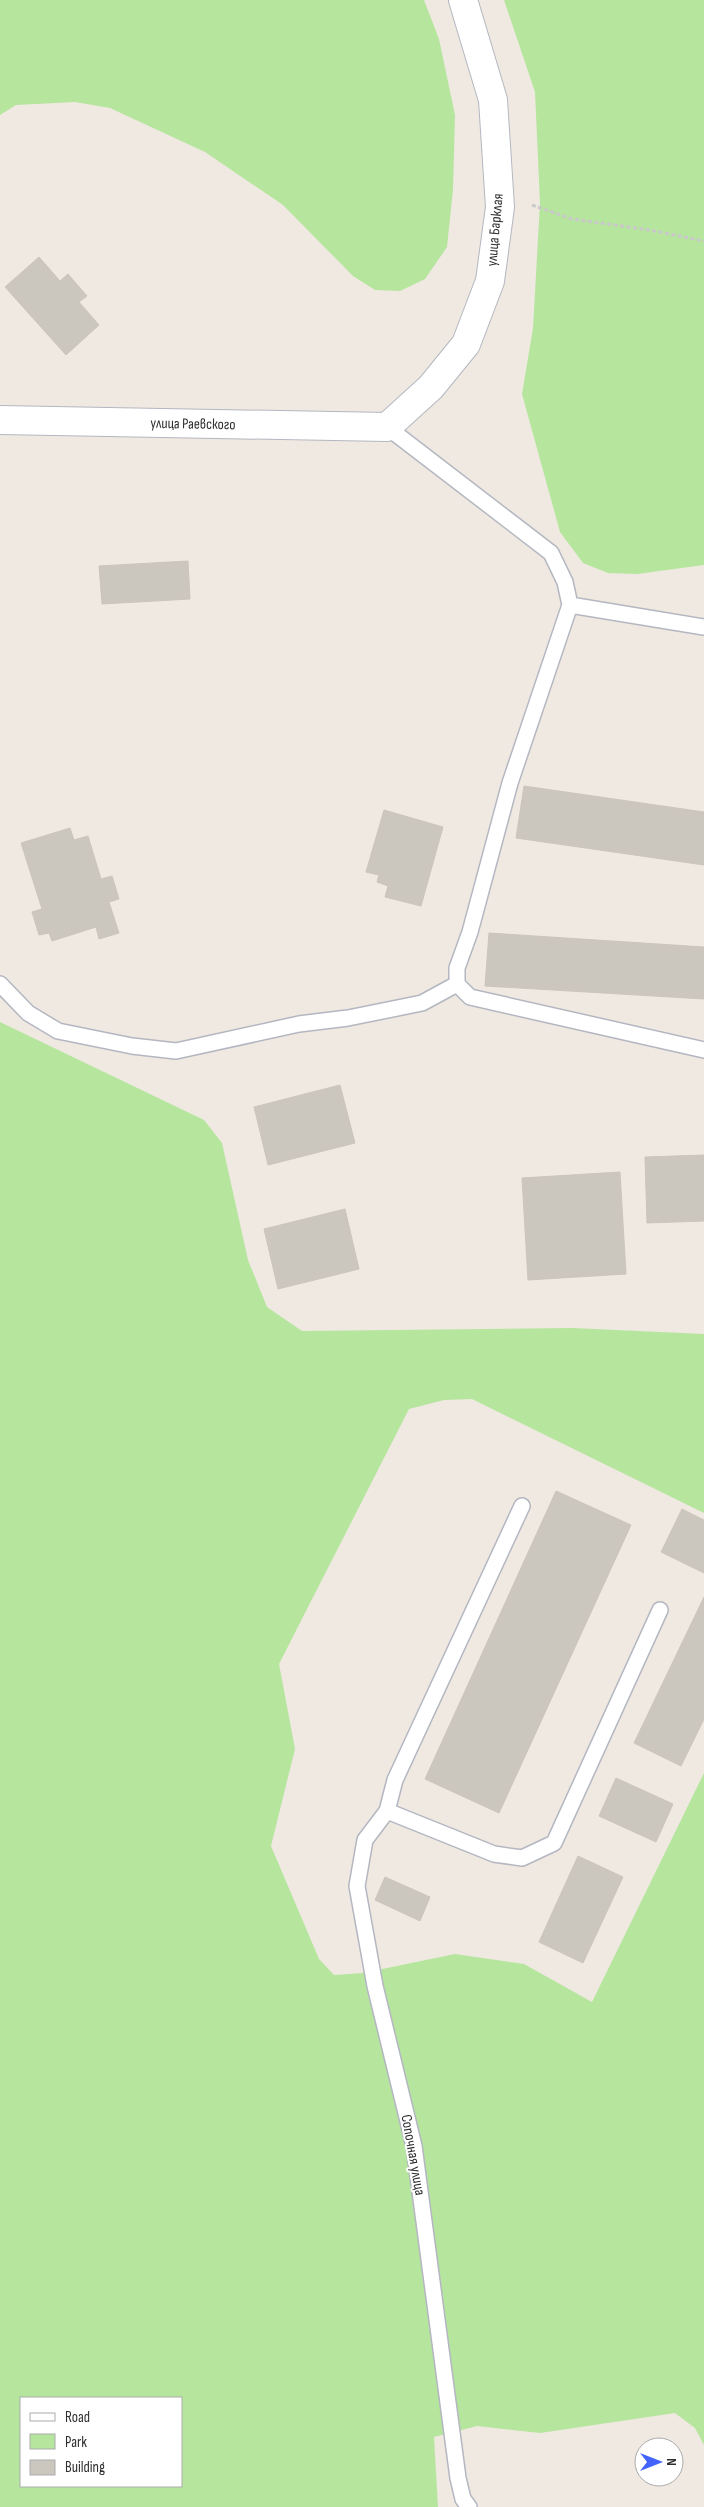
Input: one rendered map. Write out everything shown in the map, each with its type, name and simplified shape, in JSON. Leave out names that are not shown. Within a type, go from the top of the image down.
[{"type":"street","name":"улица Барклая","points":[[386,427],[431,387],[466,344],[490,281],[500,206],[493,100],[463,0]]},
{"type":"street","name":"улица Раевского","points":[[0,420],[386,427]]},
{"type":"lane","points":[[386,427],[551,553],[565,582],[570,606],[510,783],[470,932],[457,968],[457,984],[470,997],[704,1050]]},
{"type":"lane","points":[[570,606],[704,627]]},
{"type":"lane","points":[[0,984],[28,1013],[58,1031],[132,1046],[176,1051],[299,1024],[348,1018],[422,1003],[457,984]]},
{"type":"lane","points":[[522,1506],[394,1780],[387,1811],[494,1854],[522,1858],[554,1842],[660,1610]]},
{"type":"lane","name":"Сопочная улица","points":[[387,1811],[365,1840],[357,1886],[376,1986],[414,2146],[458,2478],[463,2499],[469,2507]]},
{"type":"path","points":[[500,206],[524,202],[572,219],[650,230],[704,241]]},
{"type":"green space","points":[[0,0],[424,0],[439,39],[455,115],[453,189],[447,247],[425,279],[400,291],[375,290],[353,276],[283,205],[205,152],[110,108],[75,102],[16,105],[0,115]]},
{"type":"green space","points":[[504,0],[704,0],[704,565],[637,574],[608,573],[583,563],[560,532],[522,394],[533,328],[540,203],[535,92]]},
{"type":"green space","points":[[0,1022],[204,1120],[222,1143],[248,1260],[267,1307],[302,1331],[572,1328],[704,1334],[704,1513],[472,1399],[444,1400],[409,1409],[279,1664],[295,1749],[271,1846],[319,1959],[334,1975],[363,1973],[455,1954],[524,1964],[592,2002],[704,1773],[704,2445],[695,2428],[675,2413],[540,2433],[477,2426],[434,2437],[438,2507],[0,2507]]},
{"type":"building","points":[[39,257],[60,281],[68,274],[87,296],[79,302],[99,325],[66,355],[5,287]]},
{"type":"building","points":[[188,561],[190,599],[102,604],[99,566]]},
{"type":"building","points":[[524,786],[704,812],[704,865],[516,838]]},
{"type":"building","points":[[384,810],[443,827],[421,906],[385,897],[388,886],[377,882],[379,875],[366,872]]},
{"type":"building","points":[[70,828],[74,840],[88,836],[101,879],[112,876],[119,899],[109,902],[119,933],[99,939],[96,927],[52,941],[49,933],[39,935],[32,912],[42,909],[21,843]]},
{"type":"building","points":[[489,933],[704,947],[704,999],[485,986]]},
{"type":"building","points":[[340,1085],[355,1143],[268,1165],[254,1107]]},
{"type":"building","points":[[704,1155],[704,1221],[647,1223],[645,1157]]},
{"type":"building","points":[[620,1172],[626,1274],[528,1280],[522,1178]]},
{"type":"building","points":[[345,1209],[359,1269],[278,1289],[264,1229]]},
{"type":"building","points":[[556,1491],[631,1525],[499,1813],[425,1779]]},
{"type":"building","points":[[682,1509],[704,1520],[704,1573],[661,1552]]},
{"type":"building","points":[[704,1597],[704,1719],[681,1766],[634,1743]]},
{"type":"building","points":[[616,1778],[673,1804],[656,1842],[599,1816]]},
{"type":"building","points":[[578,1856],[623,1877],[583,1963],[539,1942]]},
{"type":"building","points":[[385,1877],[430,1897],[420,1921],[375,1900]]}]
